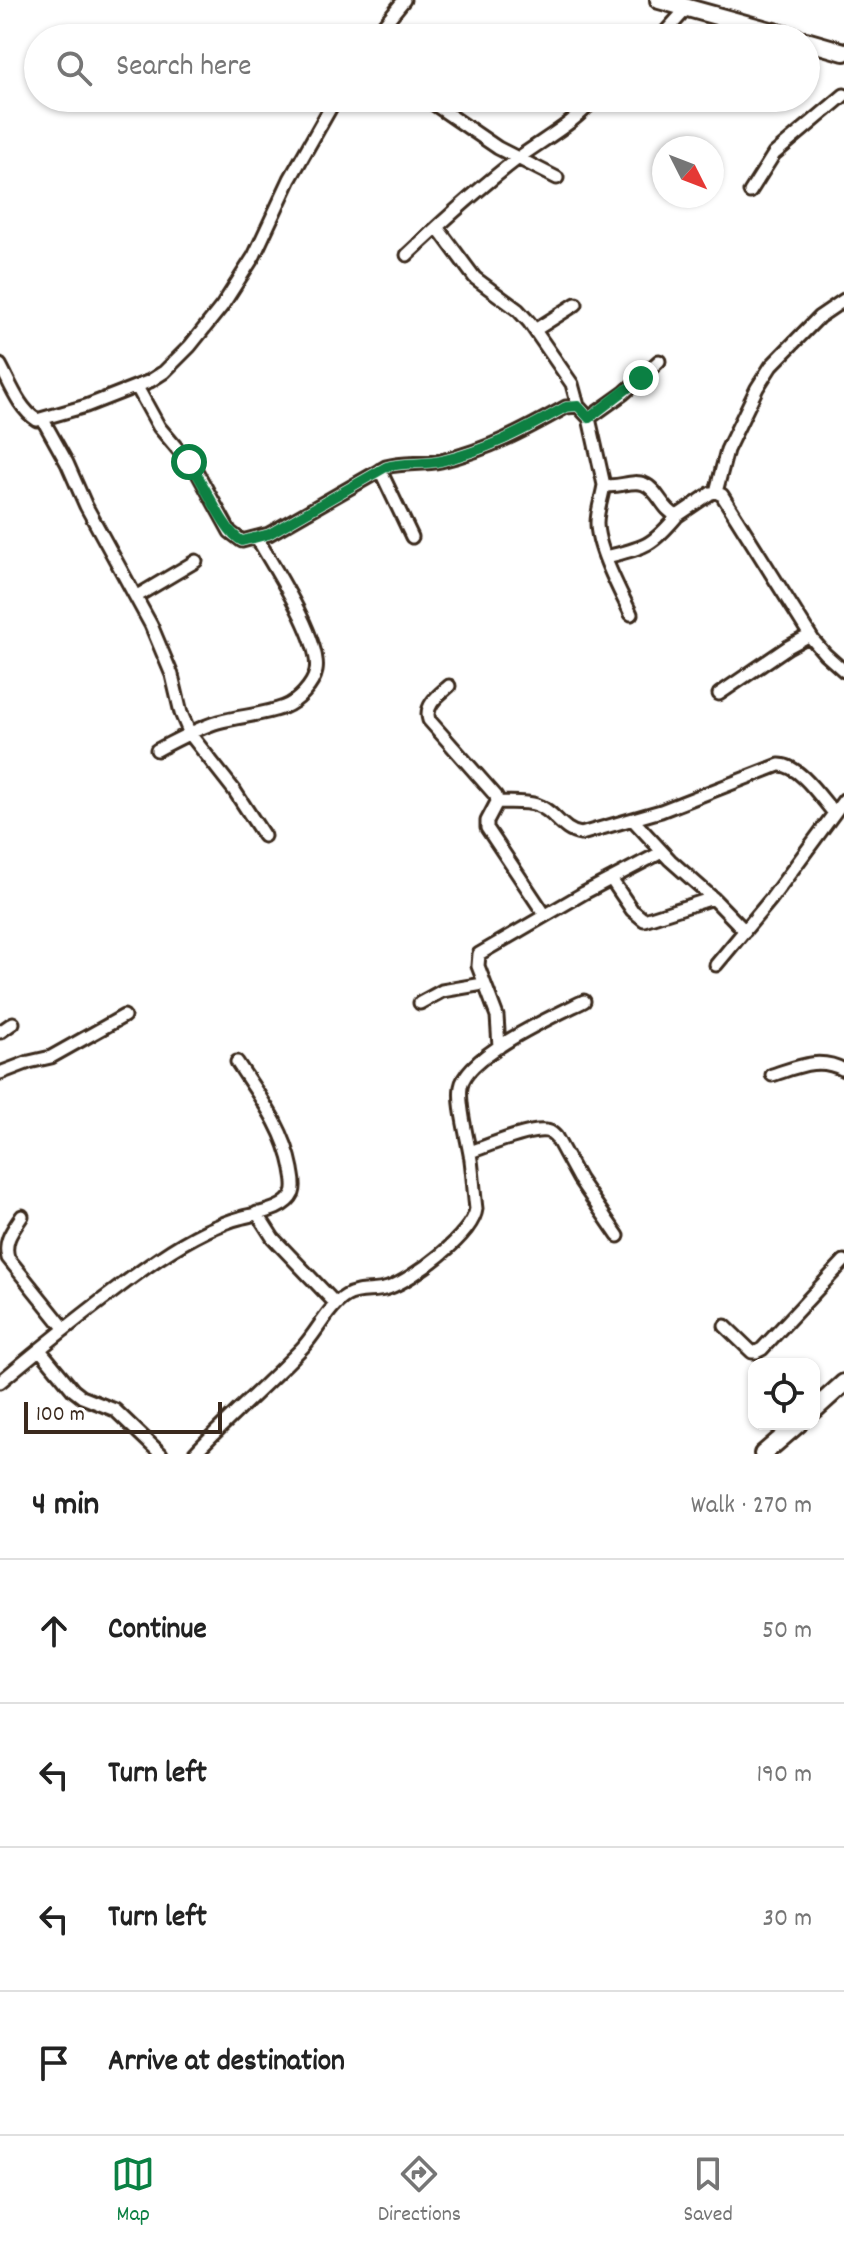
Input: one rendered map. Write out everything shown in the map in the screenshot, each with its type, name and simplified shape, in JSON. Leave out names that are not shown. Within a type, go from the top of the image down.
[{"type":"main road","points":[[659,0],[747,24]]},
{"type":"main road","points":[[820,45],[844,52]]},
{"type":"main road","points":[[820,1405],[844,1383]]},
{"type":"main road","points":[[763,1454],[791,1430]]},
{"type":"street","points":[[384,24],[404,0]]},
{"type":"street","points":[[673,24],[688,7]]},
{"type":"street","points":[[750,192],[774,154],[844,95]]},
{"type":"street","points":[[0,365],[30,416],[37,420],[137,387],[164,372],[222,306],[254,256],[290,179],[328,112]]},
{"type":"street","points":[[445,112],[498,148],[557,178]]},
{"type":"street","points":[[407,255],[519,157],[580,112]]},
{"type":"street","points":[[437,227],[475,278],[518,310],[572,384],[578,406],[589,418],[604,485],[597,525],[599,537],[631,614]]},
{"type":"street","points":[[716,492],[727,450],[771,366],[819,317],[844,300]]},
{"type":"street","points":[[535,330],[576,304]]},
{"type":"street","points":[[589,418],[624,393],[659,361]]},
{"type":"street","points":[[137,387],[159,427],[197,472],[230,532],[242,541],[257,538],[294,521],[380,470],[398,464],[439,462],[490,447],[566,407],[578,406]]},
{"type":"street","points":[[43,420],[86,506],[137,596],[172,675],[181,713],[190,734],[234,790],[264,836]]},
{"type":"street","points":[[380,470],[412,537]]},
{"type":"street","points":[[604,485],[642,483],[669,512],[677,516]]},
{"type":"street","points":[[606,557],[651,544],[677,516],[702,497],[716,492]]},
{"type":"street","points":[[716,492],[728,502],[810,635],[844,671]]},
{"type":"street","points":[[157,750],[216,722],[284,707],[303,693],[316,671],[315,656],[306,629],[257,538]]},
{"type":"street","points":[[137,596],[196,561]]},
{"type":"street","points":[[719,694],[810,635]]},
{"type":"street","points":[[449,686],[428,709],[429,720],[490,789],[497,802]]},
{"type":"street","points":[[497,802],[537,805],[547,810],[564,828],[581,834],[634,821],[779,765],[786,765],[798,772],[834,813]]},
{"type":"street","points":[[716,965],[771,899],[844,800]]},
{"type":"street","points":[[497,802],[487,821],[487,828],[545,915]]},
{"type":"street","points":[[634,821],[745,931]]},
{"type":"street","points":[[499,1047],[497,1016],[483,984],[478,966],[479,954],[662,852]]},
{"type":"street","points":[[611,879],[632,910],[644,920],[713,898]]},
{"type":"street","points":[[420,1003],[442,991],[483,984]]},
{"type":"street","points":[[194,1454],[305,1346],[336,1304],[354,1292],[378,1290],[398,1283],[433,1260],[467,1229],[476,1209],[461,1088],[464,1076],[499,1047],[584,1001]]},
{"type":"street","points":[[0,1073],[51,1057],[124,1016]]},
{"type":"street","points":[[0,1032],[13,1023]]},
{"type":"street","points":[[0,1382],[133,1276],[177,1247],[220,1224],[274,1208],[290,1198],[295,1189],[290,1157],[273,1116],[237,1062]]},
{"type":"street","points":[[772,1075],[819,1062],[844,1070]]},
{"type":"street","points":[[470,1152],[527,1133],[551,1132],[618,1236]]},
{"type":"street","points":[[257,1213],[273,1238],[336,1304]]},
{"type":"street","points":[[22,1216],[5,1248],[8,1258],[65,1329]]},
{"type":"street","points":[[725,1326],[752,1352],[762,1349],[844,1261]]},
{"type":"street","points":[[40,1350],[73,1390],[82,1397],[115,1410],[161,1454]]},
{"type":"route","points":[[189,462],[230,532],[242,541],[250,540],[294,521],[386,467],[439,462],[490,447],[566,407],[578,406],[589,418],[641,378]]}]
